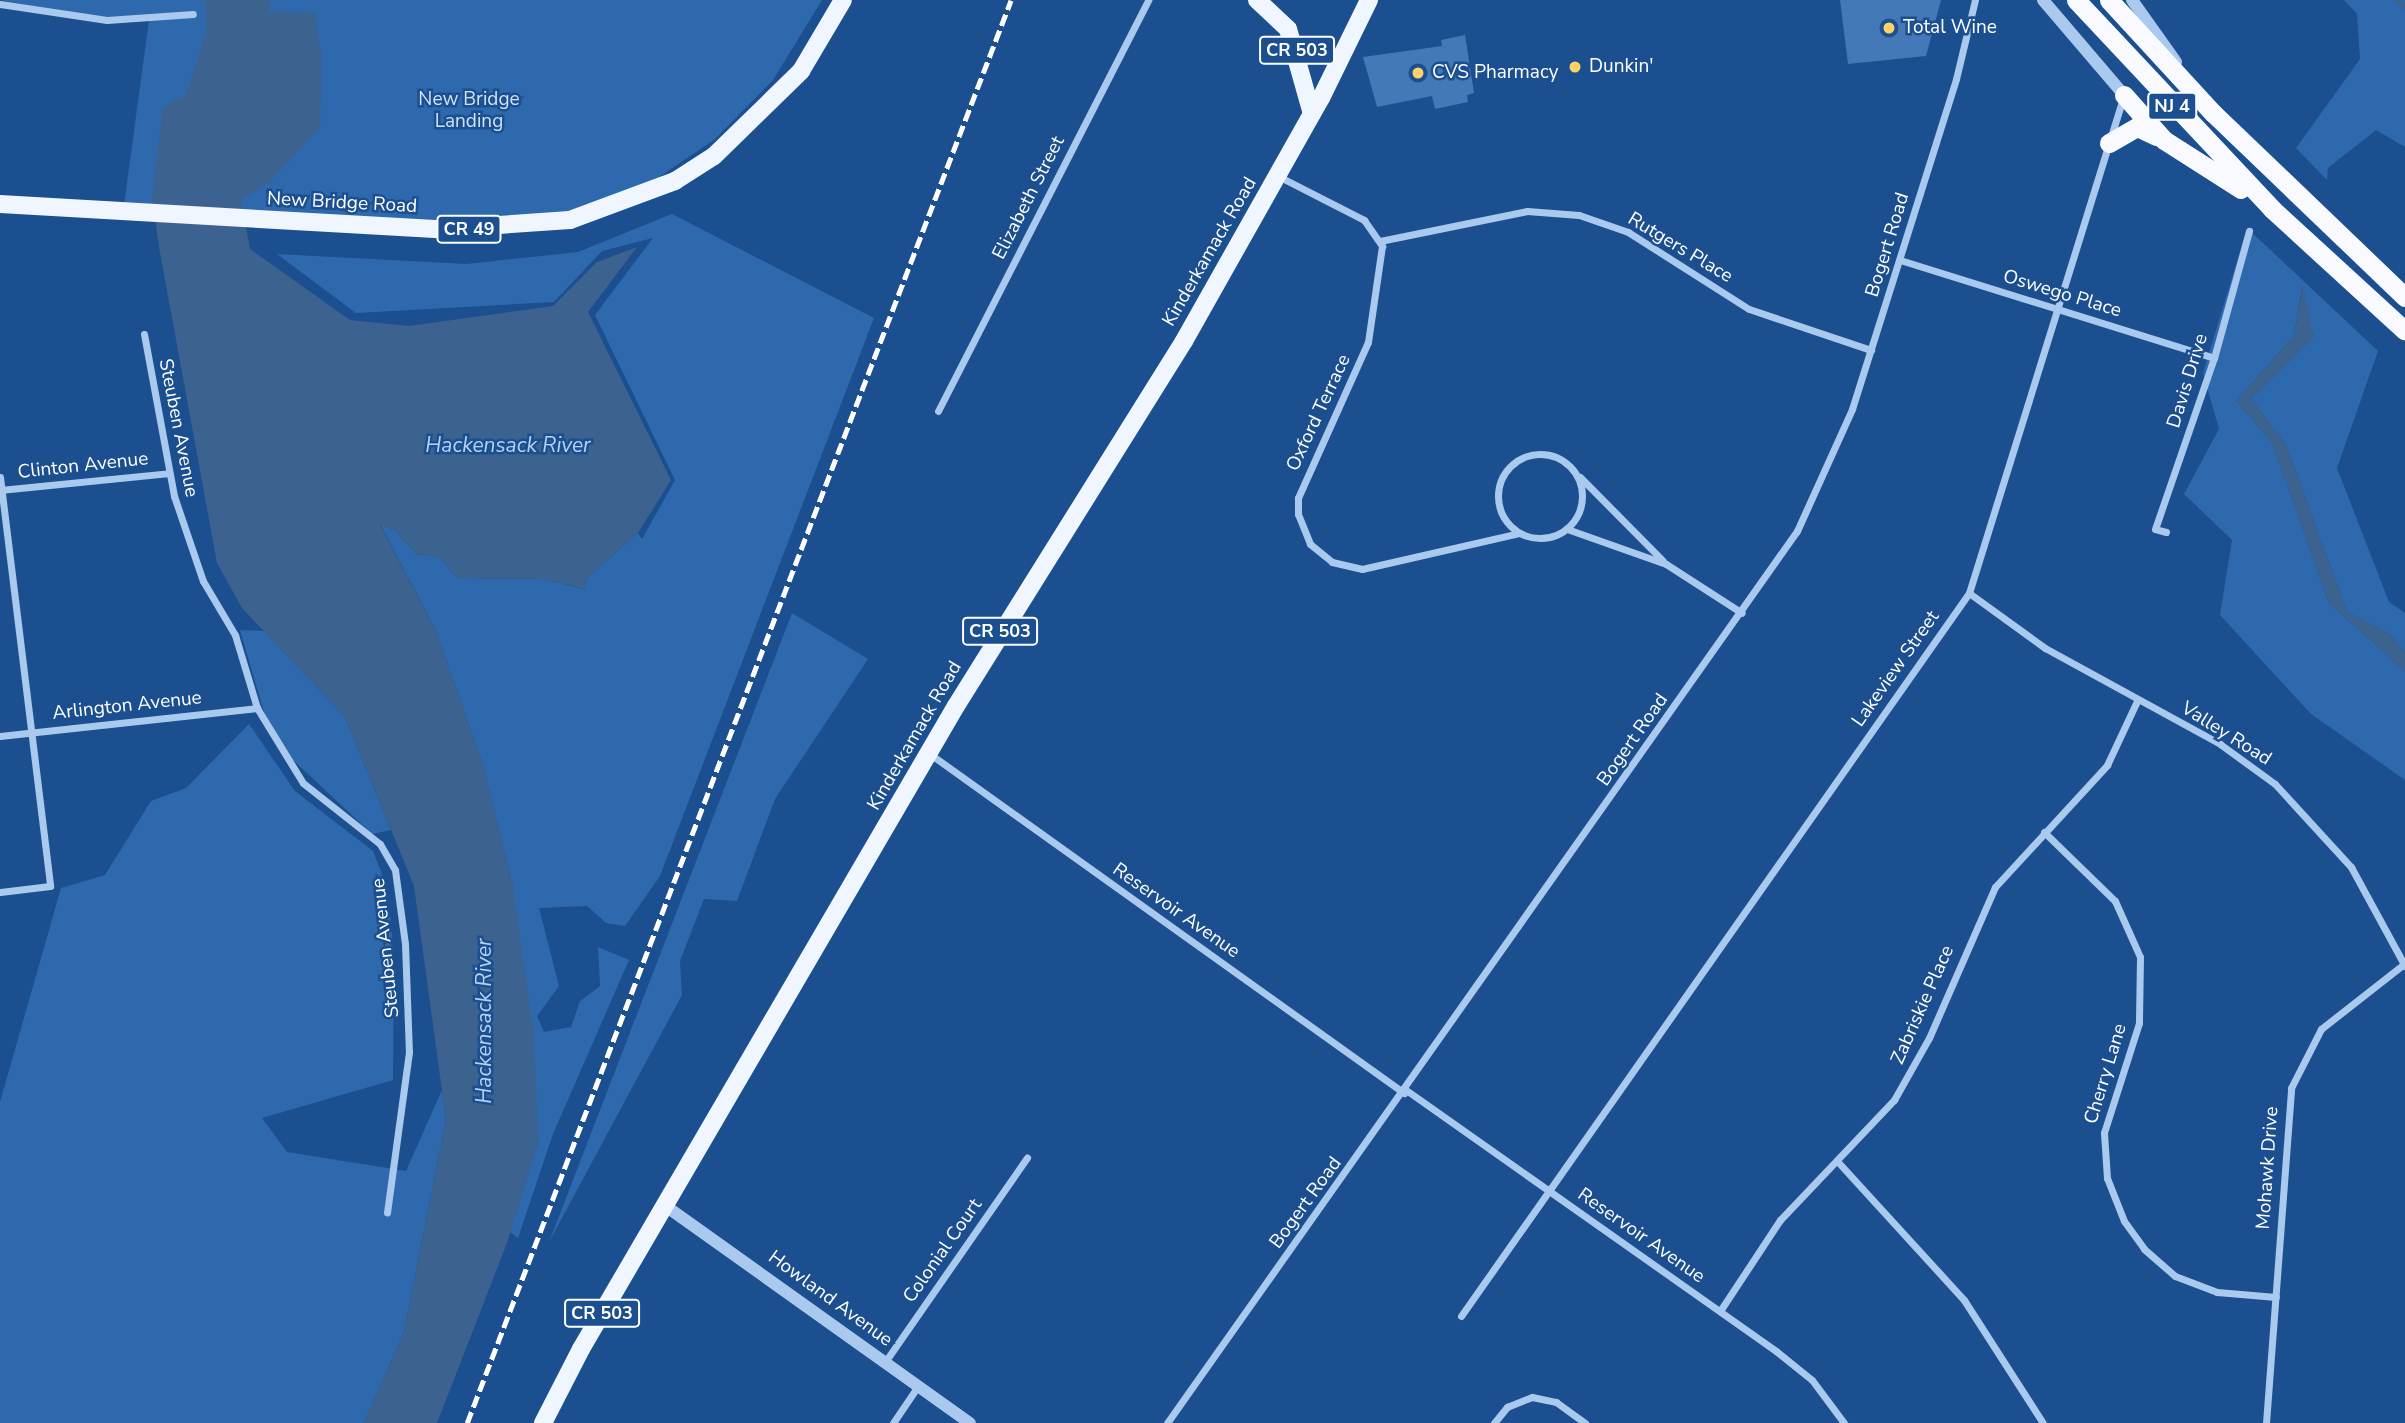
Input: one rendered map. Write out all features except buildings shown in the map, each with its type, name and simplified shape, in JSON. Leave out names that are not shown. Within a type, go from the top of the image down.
[{"type":"highway","name":"NJ 4","points":[[2076,0],[2272,209],[2405,331]]},
{"type":"highway","name":"NJ 4","points":[[2109,0],[2213,113],[2405,297]]},
{"type":"highway","points":[[2189,79],[2213,113]]},
{"type":"highway","points":[[2124,95],[2164,139]]},
{"type":"highway","points":[[2109,143],[2137,127],[2164,139],[2272,209]]},
{"type":"main road","name":"New Bridge Road","points":[[0,204],[481,230],[569,220],[604,210],[674,181],[752,124],[801,71],[843,0]]},
{"type":"main road","name":"CR 503","points":[[1257,0],[1288,29],[1312,114]]},
{"type":"main road","name":"Kinderkamack Road","points":[[543,1423],[581,1349],[667,1207],[930,754],[1278,176],[1369,0]]},
{"type":"street","name":"Elizabeth Street","points":[[938,411],[1148,0]]},
{"type":"street","name":"Bogert Road","points":[[1167,1423],[1742,613],[1821,485],[1871,350],[1900,260],[1975,0]]},
{"type":"street","points":[[2043,0],[2124,95]]},
{"type":"street","points":[[2132,0],[2189,79]]},
{"type":"street","points":[[0,4],[107,20],[193,14]]},
{"type":"street","name":"Lakeview Street","points":[[1461,1316],[1547,1189],[1969,593],[2124,95]]},
{"type":"street","points":[[1278,176],[1364,220],[1380,241]]},
{"type":"street","name":"Rutgers Place","points":[[1380,241],[1527,211],[1579,215],[1628,232],[1749,309],[1871,350]]},
{"type":"street","name":"Davis Drive","points":[[2166,532],[2155,529],[2214,358],[2249,231]]},
{"type":"street","name":"Oxford Terrace","points":[[1380,241],[1368,342],[1302,484],[1302,530],[1320,555],[1362,569],[1519,533],[1544,538],[1567,529],[1578,528],[1666,564],[1742,613]]},
{"type":"street","name":"Oswego Place","points":[[1900,260],[2214,358]]},
{"type":"street","name":"Steuben Avenue","points":[[144,334],[169,473],[191,549],[235,635],[257,708],[303,783],[380,844],[395,870],[405,944],[409,1052],[387,1212]]},
{"type":"street","name":"Oxford Terrace","points":[[1519,533],[1498,503],[1508,467],[1542,454],[1575,472],[1666,564]]},
{"type":"street","points":[[1567,529],[1582,496],[1575,472]]},
{"type":"street","name":"Clinton Avenue","points":[[1,490],[169,473]]},
{"type":"street","points":[[0,477],[50,886],[0,892]]},
{"type":"street","name":"Valley Road","points":[[1969,593],[2045,648],[2137,701],[2220,744],[2303,809],[2351,867],[2404,965]]},
{"type":"street","name":"Zabriskie Place","points":[[1720,1311],[1780,1220],[1872,1127],[1912,1072],[1981,910],[2013,862],[2107,765],[2137,701]]},
{"type":"street","name":"Arlington Avenue","points":[[0,736],[257,708]]},
{"type":"street","name":"Reservoir Avenue","points":[[930,754],[1720,1311],[1812,1380],[1844,1423]]},
{"type":"street","name":"Cherry Lane","points":[[2044,832],[2115,901],[2140,957],[2138,1023],[2104,1133],[2107,1178],[2119,1210],[2144,1249],[2175,1276],[2217,1292],[2276,1297]]},
{"type":"street","name":"Mohawk Drive","points":[[2266,1423],[2286,1111],[2298,1069],[2337,1012],[2404,965]]},
{"type":"street","name":"Colonial Court","points":[[885,1362],[1027,1158]]},
{"type":"street","points":[[1838,1162],[1964,1300],[2043,1423]]},
{"type":"street","name":"Howland Avenue","points":[[667,1207],[970,1423]]},
{"type":"street","points":[[892,1423],[918,1386]]},
{"type":"street","points":[[1494,1423],[1507,1407],[1532,1397],[1556,1402],[1585,1423]]},
{"type":"green space","name":"New Bridge Landing","points":[[0,0],[822,0],[773,80],[714,140],[650,183],[566,212],[479,224],[124,205],[149,20],[107,20]]},
{"type":"green space","points":[[2344,0],[2405,0],[2405,147],[2376,130],[2328,168],[2327,180],[2296,148],[2360,59],[2357,14]]},
{"type":"green space","points":[[672,214],[874,318],[660,876],[625,926],[606,923],[587,906],[539,908],[559,986],[537,1016],[544,1032],[571,1027],[580,1001],[600,986],[598,947],[629,960],[553,1134],[518,1238],[510,1232],[538,1142],[513,887],[483,766],[437,633],[380,524],[395,530],[417,554],[438,557],[458,578],[544,579],[584,589],[588,577],[638,533],[642,539],[675,480],[595,315],[653,238],[602,251],[554,302],[356,313],[277,254],[467,264],[578,252]]},
{"type":"green space","points":[[2247,228],[2378,351],[2337,468],[2389,602],[2405,613],[2405,652],[2389,634],[2347,612],[2286,445],[2251,399],[2313,337],[2302,288],[2294,336],[2236,401],[2272,442],[2329,603],[2405,671],[2405,780],[2311,714],[2220,615],[2232,540],[2184,494],[2219,429],[2203,373]]},
{"type":"green space","points":[[792,613],[868,659],[775,799],[737,901],[704,899],[680,961],[682,995],[549,1242]]},
{"type":"green space","points":[[240,630],[264,631],[345,717],[391,830],[372,834],[293,760],[266,719]]},
{"type":"green space","points":[[249,724],[295,791],[373,851],[387,887],[394,953],[393,1080],[262,1118],[287,1152],[406,1171],[442,1090],[446,1120],[404,1332],[364,1423],[0,1423],[0,1102],[61,888],[105,875],[151,801],[186,788]]},
{"type":"water","name":"Hackensack River","points":[[205,0],[270,0],[269,12],[315,13],[322,58],[320,127],[269,183],[241,200],[250,249],[350,320],[409,326],[553,306],[597,262],[637,247],[588,312],[671,480],[638,533],[588,577],[585,589],[544,579],[458,578],[438,557],[417,554],[395,530],[380,525],[437,633],[483,766],[513,887],[534,1036],[538,1142],[507,1243],[437,1423],[364,1423],[404,1332],[446,1120],[414,886],[345,717],[242,608],[217,563],[159,247],[152,197],[163,107],[186,95],[206,33]]},
{"type":"water","points":[[2303,285],[2313,337],[2251,399],[2286,445],[2347,612],[2389,634],[2405,652],[2405,671],[2329,603],[2272,442],[2236,401],[2294,336]]},
{"type":"waterway","points":[[2397,0],[2405,7]]},
{"type":"railway","points":[[467,1423],[1011,0]]},
{"type":"place","name":"Total Wine","points":[[1889,28]]},
{"type":"place","name":"Dunkin'","points":[[1575,67]]},
{"type":"place","name":"CVS Pharmacy","points":[[1418,73]]}]
